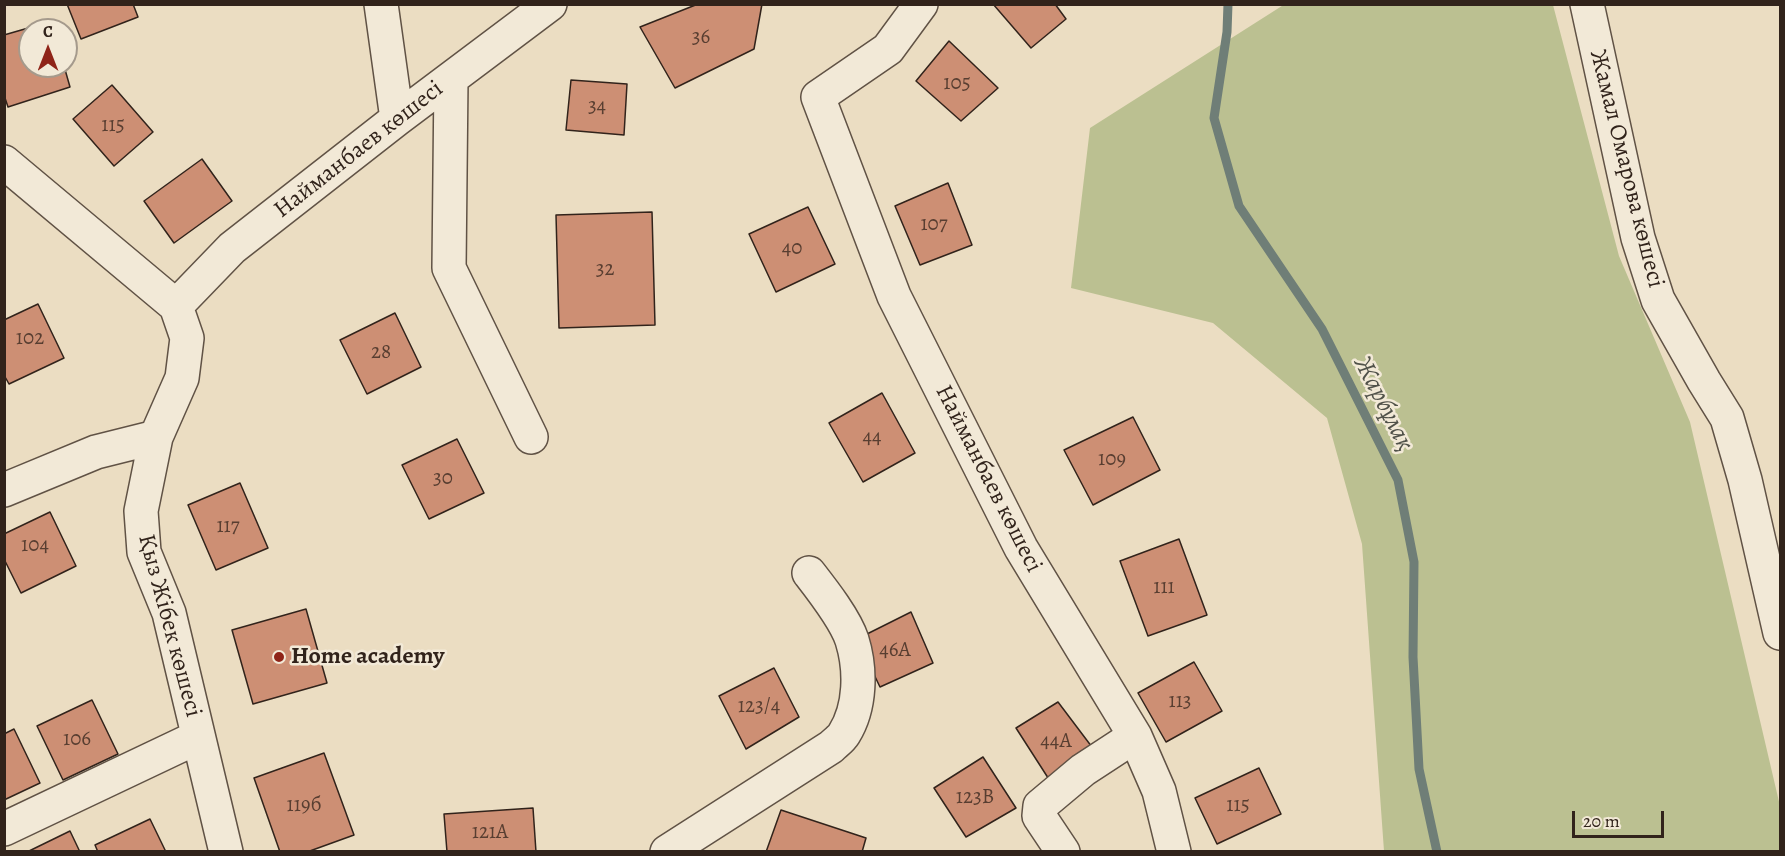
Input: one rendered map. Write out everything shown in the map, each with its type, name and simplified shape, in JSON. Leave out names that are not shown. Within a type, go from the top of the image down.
[{"type":"street","points":[[381,4],[397,119]]},
{"type":"street","name":"Найманбаев көшесі","points":[[176,306],[232,248],[397,119],[550,4]]},
{"type":"street","name":"Найманбаев көшесі","points":[[921,4],[888,49],[818,97],[894,296],[1021,548],[1135,736],[1159,791],[1174,852]]},
{"type":"street","name":"Жамал Омарова көшесі","points":[[1587,4],[1638,238],[1658,300],[1727,418],[1745,480],[1780,633]]},
{"type":"street","points":[[451,79],[449,268],[531,437]]},
{"type":"street","points":[[4,162],[176,306]]},
{"type":"street","name":"Қыз Жібек көшесі","points":[[176,306],[186,338],[182,378],[156,437],[141,511],[144,552],[169,613],[226,852]]},
{"type":"street","points":[[4,490],[96,452],[156,437]]},
{"type":"street","points":[[667,852],[831,747],[843,736],[856,704],[858,673],[851,639],[832,604],[809,573]]},
{"type":"street","points":[[1063,852],[1039,816],[1040,806],[1083,770],[1135,736]]},
{"type":"street","points":[[4,829],[198,737]]},
{"type":"green space","points":[[1285,4],[1553,5],[1619,256],[1690,422],[1780,806],[1780,851],[1384,851],[1362,544],[1327,418],[1213,323],[1071,288],[1090,128]]},
{"type":"building","points":[[67,4],[133,4],[138,17],[81,39],[78,32],[78,18],[73,18]]},
{"type":"building","points":[[698,4],[762,4],[754,49],[675,88],[640,27]]},
{"type":"building","points":[[993,4],[1055,4],[1066,19],[1031,48]]},
{"type":"building","points":[[18,31],[18,78],[67,78],[70,87],[8,107],[4,95],[4,35]]},
{"type":"building","points":[[949,41],[998,88],[961,121],[916,81]]},
{"type":"building","points":[[571,80],[627,84],[624,135],[566,130]]},
{"type":"building","points":[[112,85],[153,132],[114,166],[73,119]]},
{"type":"building","points":[[202,159],[232,201],[174,243],[144,201]]},
{"type":"building","points":[[948,183],[972,245],[920,265],[895,206]]},
{"type":"building","points":[[808,207],[835,264],[776,292],[749,234]]},
{"type":"building","points":[[652,212],[655,325],[559,328],[556,215]]},
{"type":"building","points":[[38,304],[64,358],[9,384],[4,375],[4,320]]},
{"type":"building","points":[[395,313],[421,367],[367,394],[340,340]]},
{"type":"building","points":[[882,393],[915,453],[863,482],[829,423]]},
{"type":"building","points":[[1133,417],[1160,470],[1093,505],[1064,450]]},
{"type":"building","points":[[457,439],[484,493],[429,519],[402,465]]},
{"type":"building","points":[[240,483],[268,548],[216,570],[188,505]]},
{"type":"building","points":[[50,512],[76,566],[21,593],[4,559],[4,534]]},
{"type":"building","points":[[1179,539],[1207,615],[1148,636],[1120,561]]},
{"type":"building","name":"Home academy","points":[[306,609],[327,683],[253,704],[232,630]]},
{"type":"building","points":[[911,612],[933,663],[880,687],[857,639]]},
{"type":"building","points":[[1194,662],[1222,711],[1166,742],[1138,693]]},
{"type":"building","points":[[774,668],[799,717],[746,749],[719,696]]},
{"type":"building","points":[[92,700],[118,754],[63,780],[37,726]]},
{"type":"building","points":[[1058,702],[1098,755],[1052,784],[1016,728]]},
{"type":"building","points":[[14,729],[40,783],[4,800],[4,734]]},
{"type":"building","points":[[324,753],[354,835],[307,852],[280,852],[254,778]]},
{"type":"building","points":[[983,757],[1016,808],[966,837],[934,788]]},
{"type":"building","points":[[1259,768],[1281,814],[1217,844],[1195,798]]},
{"type":"building","points":[[533,808],[536,852],[447,852],[444,814]]},
{"type":"building","points":[[781,810],[866,838],[862,852],[766,852]]},
{"type":"building","points":[[150,819],[166,852],[98,852],[95,845]]},
{"type":"building","points":[[70,831],[80,852],[27,852]]},
{"type":"waterway","name":"Жарбұлақ","points":[[1228,4],[1227,32],[1214,118],[1239,206],[1322,329],[1398,480],[1414,562],[1413,657],[1419,769],[1437,852]]},
{"type":"place","name":"Home academy","points":[[279,657]]}]
